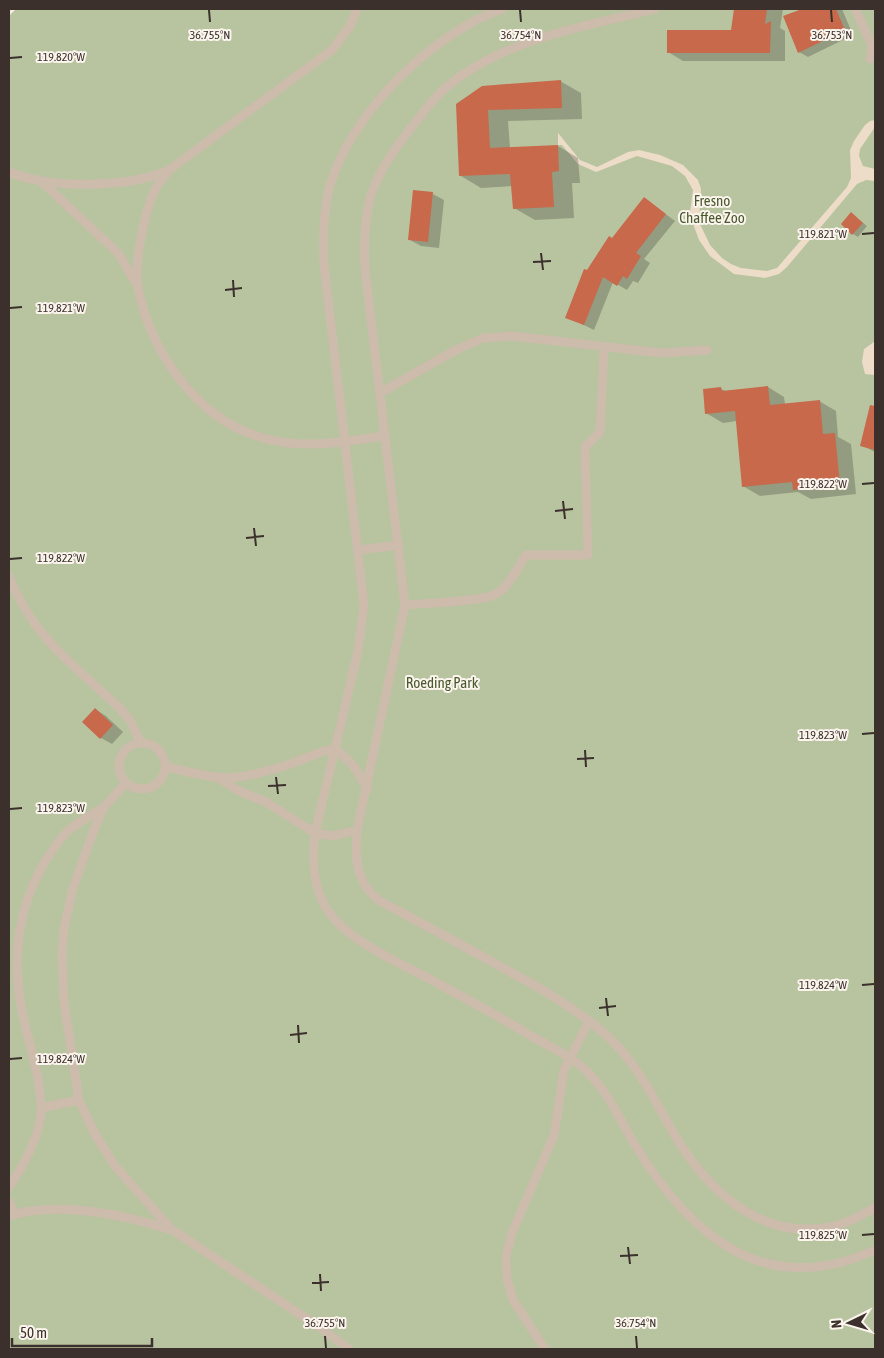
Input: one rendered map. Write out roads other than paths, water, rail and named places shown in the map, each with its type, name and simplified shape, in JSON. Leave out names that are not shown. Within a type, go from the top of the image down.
[{"type":"lane","points":[[138,287],[141,234],[156,188],[169,170],[332,50],[350,26],[357,9]]},
{"type":"lane","points":[[502,9],[448,37],[408,69],[354,134],[337,167],[326,207],[324,265],[364,605],[362,628],[315,833],[313,860],[318,887],[328,911],[346,930],[379,952],[472,1001],[581,1065],[601,1088],[659,1182],[686,1215],[709,1235],[738,1253],[771,1265],[806,1269],[824,1267],[875,1250]]},
{"type":"lane","points":[[655,9],[533,40],[494,56],[457,79],[442,91],[392,153],[373,187],[364,224],[365,270],[405,605],[357,830],[356,867],[364,885],[371,894],[541,990],[605,1033],[632,1063],[693,1162],[725,1196],[750,1216],[784,1226],[817,1229],[847,1222],[875,1208]]},
{"type":"lane","points":[[856,9],[872,45],[870,58]]},
{"type":"lane","points":[[9,172],[43,183],[136,181],[169,170]]},
{"type":"lane","points":[[43,183],[118,253],[129,268],[138,287],[161,350],[189,390],[216,416],[251,434],[278,442],[310,445],[384,436]]},
{"type":"lane","points":[[380,393],[454,350],[483,338],[512,336],[661,354],[707,350]]},
{"type":"lane","points":[[405,605],[483,597],[497,593],[508,583],[526,555],[588,555],[585,447],[600,432],[604,347]]},
{"type":"lane","points":[[359,550],[398,545]]},
{"type":"lane","points":[[9,576],[19,603],[31,621],[48,641],[119,707],[129,719],[141,743]]},
{"type":"lane","points":[[141,743],[148,744],[161,752],[166,767],[160,782],[147,789],[140,790],[126,783],[119,770],[122,755],[133,745],[141,743]]},
{"type":"lane","points":[[166,767],[217,777],[264,772],[303,760],[322,750],[335,749],[350,759],[360,774],[367,790]]},
{"type":"lane","points":[[217,777],[239,791],[266,802],[315,833],[333,836],[357,830]]},
{"type":"lane","points":[[9,1187],[32,1144],[42,1108],[21,1005],[17,975],[17,944],[21,917],[28,894],[54,848],[69,831],[104,807],[126,783]]},
{"type":"lane","points":[[104,807],[73,888],[64,929],[62,953],[66,1026],[79,1100],[94,1134],[115,1166],[171,1230]]},
{"type":"lane","points":[[545,1349],[513,1300],[507,1279],[506,1256],[512,1233],[554,1135],[561,1085],[568,1057],[589,1021]]},
{"type":"lane","points":[[42,1108],[79,1100]]},
{"type":"lane","points":[[9,1202],[12,1215],[53,1210],[90,1212],[143,1221],[171,1230],[322,1329],[349,1349]]},
{"type":"park label","name":"Fresno Chaffee Zoo","points":[[712,210]]},
{"type":"park label","name":"Roeding Park","points":[[442,683]]}]
